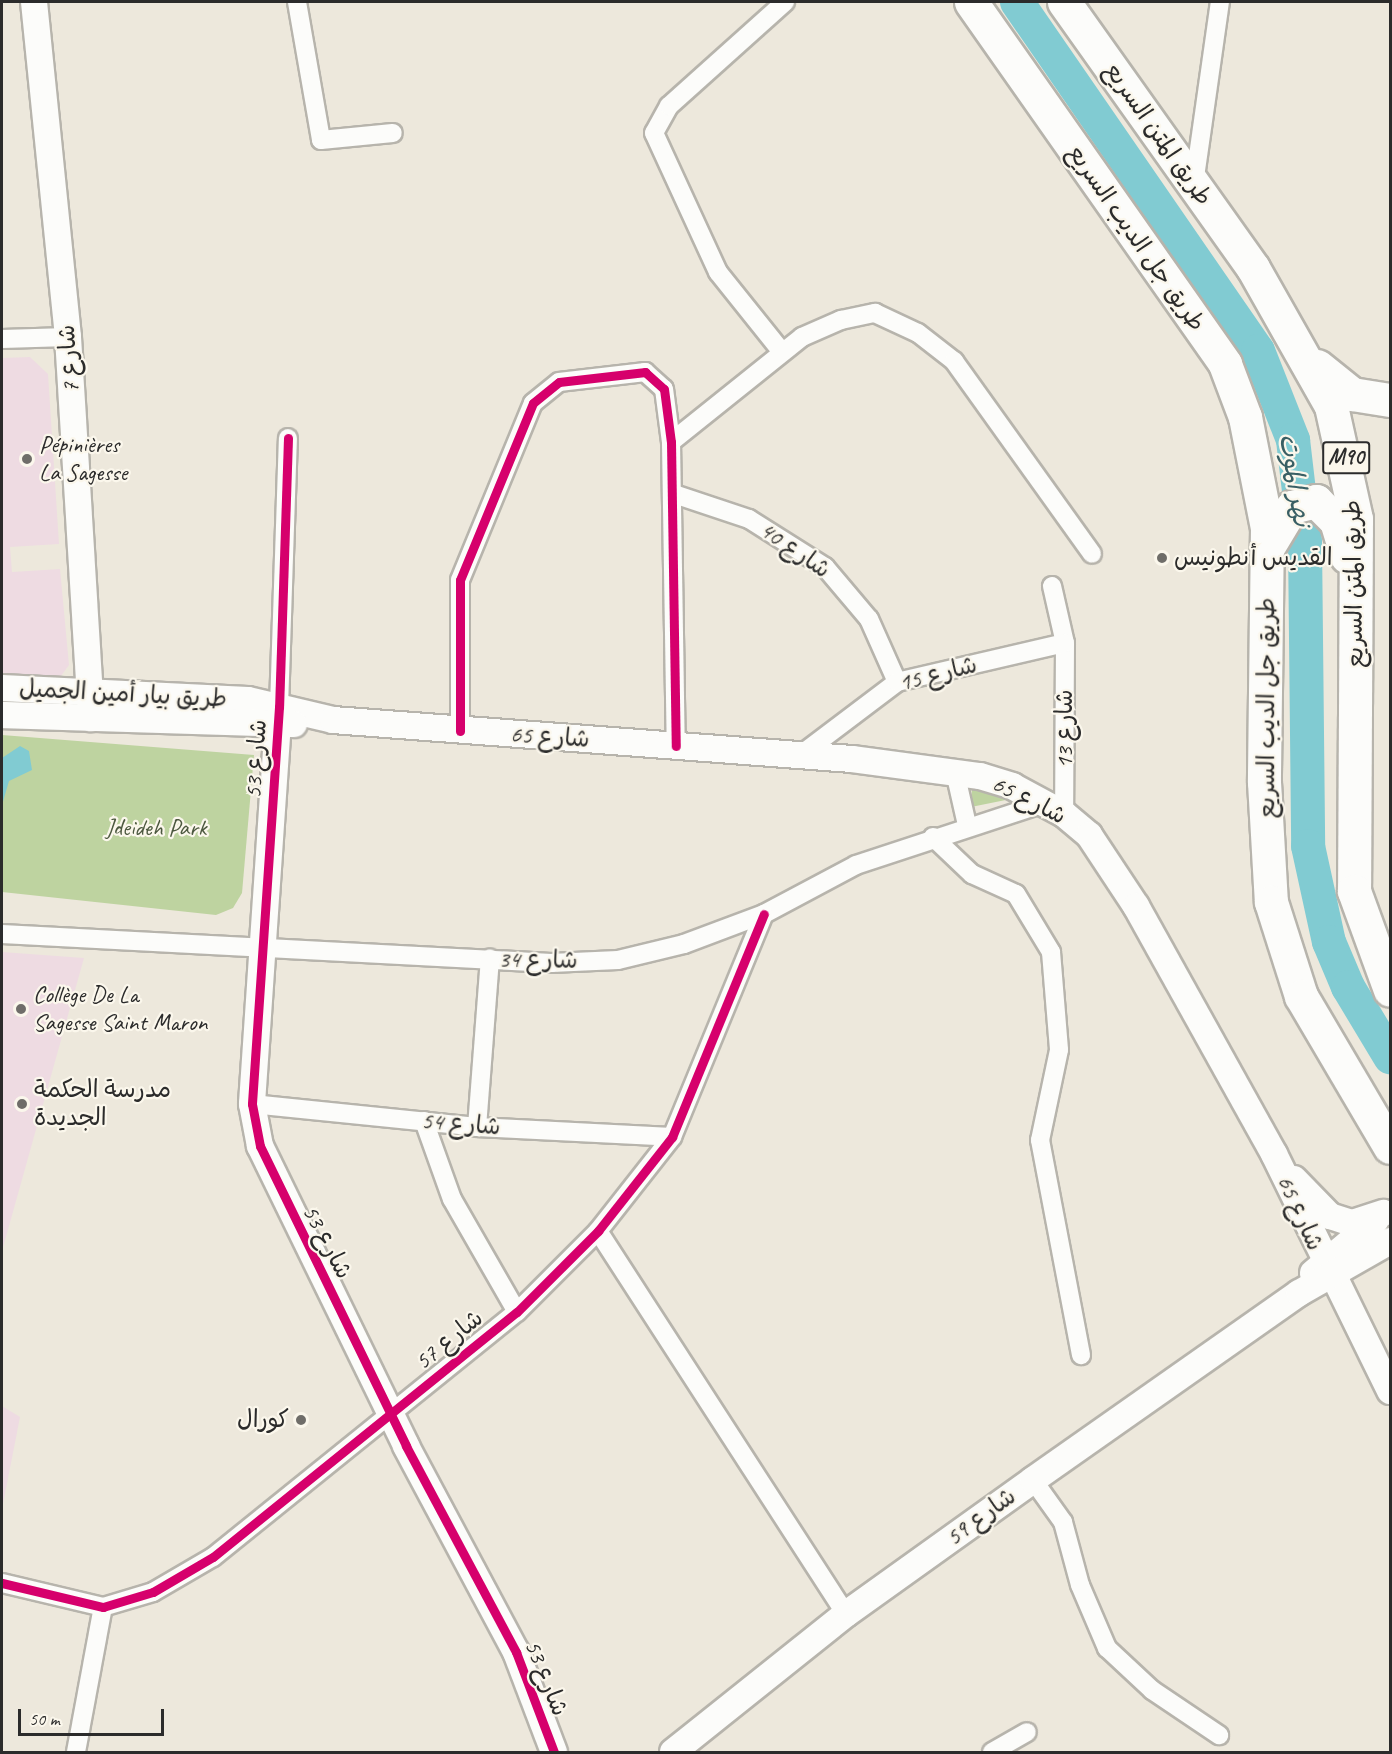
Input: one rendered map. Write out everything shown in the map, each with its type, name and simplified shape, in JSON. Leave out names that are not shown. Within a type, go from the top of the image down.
[{"type":"highway","name":"طريق جل الديب السريع","points":[[971,2],[1225,364],[1245,417],[1268,547],[1264,782],[1271,902],[1306,1006],[1390,1147]]},
{"type":"highway","name":"طريق المتن السريع","points":[[1064,2],[1194,185],[1300,345],[1331,406],[1354,499],[1356,580],[1350,850],[1360,917],[1390,990]]},
{"type":"highway","points":[[1300,345],[1336,386],[1367,400],[1390,400]]},
{"type":"highway","points":[[1354,499],[1357,436],[1371,416],[1390,406]]},
{"type":"highway","points":[[1268,547],[1285,516],[1299,503],[1316,501],[1340,528],[1356,580]]},
{"type":"street","name":"شارع 7","points":[[34,2],[68,337],[91,706]]},
{"type":"street","points":[[297,2],[321,140],[393,133]]},
{"type":"street","points":[[782,352],[718,272],[654,133],[669,106],[785,2]]},
{"type":"street","points":[[1194,185],[1220,2]]},
{"type":"street","points":[[671,442],[782,352],[841,320],[875,314],[918,333],[954,361],[1092,554]]},
{"type":"street","points":[[2,339],[68,337]]},
{"type":"street","points":[[460,731],[460,580],[538,394],[559,382],[645,372],[664,389],[671,442],[675,494],[676,746]]},
{"type":"street","points":[[279,716],[288,438]]},
{"type":"street","name":"شارع 40","points":[[675,494],[749,519],[825,567],[869,619],[897,682]]},
{"type":"street","name":"شارع 13","points":[[1052,586],[1065,643],[1054,809]]},
{"type":"street","name":"شارع 15","points":[[798,757],[897,682],[1065,643]]},
{"type":"street","name":"طريق بيار أمين الجميل","points":[[2,688],[91,706],[279,716]]},
{"type":"street","name":"طريق بيار أمين الجميل","points":[[2,715],[91,706]]},
{"type":"street","name":"شارع 65","points":[[279,716],[676,746],[955,772],[1012,786],[1054,809],[1089,835],[1136,906],[1274,1154],[1327,1269],[1390,1391]]},
{"type":"street","name":"شارع 53","points":[[279,716],[252,1104],[272,1179],[516,1652],[554,1752]]},
{"type":"street","points":[[955,772],[966,825]]},
{"type":"street","name":"شارع 34","points":[[2,934],[490,959],[618,960],[684,944],[764,914],[856,866],[966,825],[1054,809]]},
{"type":"street","points":[[933,837],[972,874],[1016,894],[1051,952],[1059,1050],[1040,1140],[1081,1355]]},
{"type":"street","name":"شارع 57","points":[[103,1607],[153,1592],[213,1557],[517,1312],[598,1231],[672,1137],[764,914]]},
{"type":"street","points":[[477,1127],[490,959]]},
{"type":"street","name":"شارع 54","points":[[252,1104],[477,1127],[672,1137]]},
{"type":"street","points":[[424,1121],[452,1199],[517,1312]]},
{"type":"street","points":[[1274,1154],[1330,1216],[1352,1223],[1387,1208]]},
{"type":"street","points":[[1327,1269],[1387,1208]]},
{"type":"street","points":[[598,1231],[846,1614]]},
{"type":"street","points":[[1327,1269],[1390,1241]]},
{"type":"street","name":"شارع 59","points":[[673,1752],[846,1614],[1299,1293],[1327,1269]]},
{"type":"street","points":[[1033,1480],[1063,1522],[1080,1585],[1107,1647],[1152,1690],[1219,1735]]},
{"type":"street","points":[[2,1583],[103,1607],[76,1752]]},
{"type":"street","points":[[992,1752],[1027,1732]]},
{"type":"shaded area","name":"Pépinières La Sagesse","points":[[30,357],[48,374],[59,544],[10,547],[12,572],[60,569],[69,665],[58,680],[2,676],[2,358]]},
{"type":"shaded area","name":"مدرسة الحكمة الجديدة","points":[[2,952],[84,958],[2,1251]]},
{"type":"shaded area","points":[[2,1406],[20,1417],[2,1509]]},
{"type":"green space","name":"Jdeideh Park","points":[[2,735],[254,755],[242,893],[233,908],[216,915],[2,892]]},
{"type":"green space","points":[[972,787],[1021,797],[971,807]]},
{"type":"water","points":[[20,746],[29,751],[32,770],[9,781],[2,805],[2,758]]},
{"type":"waterway","name":"نهر الموت","points":[[1017,2],[1258,351],[1293,440],[1305,542],[1308,846],[1329,942],[1348,987],[1390,1057]]},
{"type":"cycle path","points":[[460,731],[460,580],[533,403],[559,382],[645,372],[664,389],[671,442],[676,746]]},
{"type":"cycle path","points":[[288,438],[279,707],[252,1104],[260,1146],[406,1446],[516,1652],[554,1752]]},
{"type":"cycle path","points":[[2,1583],[103,1607],[153,1592],[213,1557],[517,1312],[598,1231],[672,1137],[764,914]]},
{"type":"place","name":"Pépinières La Sagesse","points":[[27,459]]},
{"type":"place","name":"القديس أنطونيس","points":[[1162,558]]},
{"type":"place","name":"Collège De La Sagesse Saint Maron","points":[[21,1009]]},
{"type":"place","name":"مدرسة الحكمة الجديدة","points":[[22,1104]]},
{"type":"place","name":"كورال","points":[[301,1420]]}]
